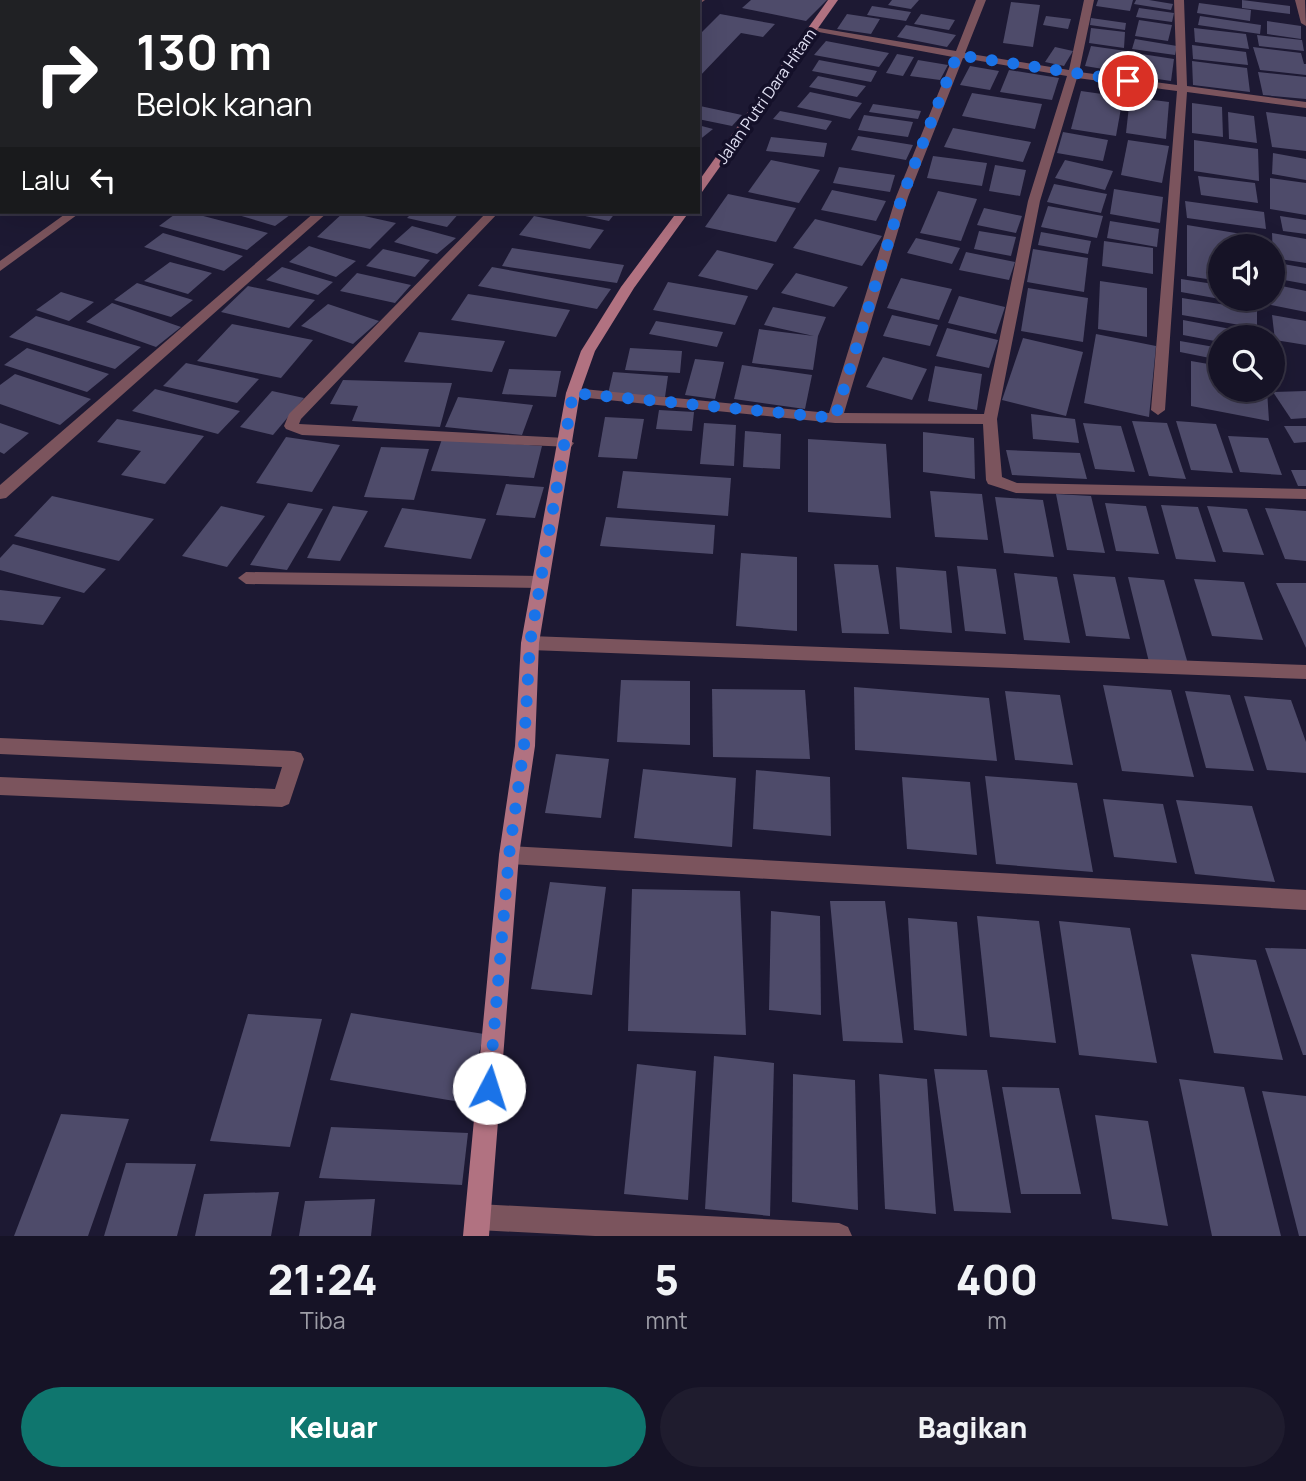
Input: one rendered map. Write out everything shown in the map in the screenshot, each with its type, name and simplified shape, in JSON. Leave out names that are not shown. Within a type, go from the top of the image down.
[{"type":"street","name":"Jalan Putri Dara Hitam","points":[[700,187],[832,0]]},
{"type":"street","points":[[835,418],[902,197],[981,0]]},
{"type":"street","points":[[1089,0],[1073,74],[1034,201],[990,419],[994,480],[1016,488],[1306,494]]},
{"type":"street","points":[[1158,410],[1182,88],[1179,0]]},
{"type":"street","points":[[1300,0],[1306,23]]},
{"type":"street","points":[[813,30],[1073,74],[1306,105]]},
{"type":"street","points":[[0,267],[72,214]]},
{"type":"street","points":[[0,494],[320,214]]},
{"type":"street","points":[[491,214],[294,416],[291,426],[302,430],[566,443]]},
{"type":"street","points":[[682,214],[628,287],[588,351],[573,393],[530,643],[524,746],[509,855],[477,1227],[839,1236]]},
{"type":"street","points":[[573,393],[835,418],[990,419]]},
{"type":"street","points":[[246,578],[540,582]]},
{"type":"street","points":[[530,643],[1306,672]]},
{"type":"street","points":[[0,746],[293,759],[282,797],[0,786]]},
{"type":"street","points":[[509,855],[1306,900]]},
{"type":"building","points":[[751,0],[827,0],[806,21],[742,8]]},
{"type":"building","points":[[892,0],[919,0],[911,9],[888,5]]},
{"type":"building","points":[[1098,0],[1133,0],[1130,11],[1096,6]]},
{"type":"building","points":[[1136,0],[1173,4],[1171,10],[1134,4]]},
{"type":"building","points":[[1242,0],[1290,6],[1290,14],[1242,8]]},
{"type":"building","points":[[1011,2],[1040,5],[1033,47],[1003,43]]},
{"type":"building","points":[[1199,3],[1251,10],[1250,21],[1197,13]]},
{"type":"building","points":[[872,6],[911,12],[906,21],[867,15]]},
{"type":"building","points":[[1139,8],[1174,13],[1172,22],[1136,17]]},
{"type":"building","points":[[720,14],[775,24],[763,37],[741,33],[700,76],[700,34]]},
{"type":"building","points":[[847,14],[880,19],[871,34],[837,29]]},
{"type":"building","points":[[921,14],[955,20],[949,30],[914,24]]},
{"type":"building","points":[[1046,16],[1071,19],[1068,29],[1043,25]]},
{"type":"building","points":[[1200,16],[1261,25],[1260,34],[1198,25]]},
{"type":"building","points":[[1091,18],[1126,23],[1125,30],[1090,25]]},
{"type":"building","points":[[1139,20],[1172,25],[1168,41],[1135,36]]},
{"type":"building","points":[[1267,21],[1301,26],[1301,39],[1267,34]]},
{"type":"building","points":[[906,25],[956,35],[947,47],[897,37]]},
{"type":"building","points":[[1091,28],[1125,32],[1124,48],[1089,43]]},
{"type":"building","points":[[1194,28],[1246,34],[1249,49],[1195,42]]},
{"type":"building","points":[[1257,35],[1302,40],[1304,51],[1259,46]]},
{"type":"building","points":[[1135,39],[1177,46],[1175,55],[1132,49]]},
{"type":"building","points":[[826,41],[889,53],[879,67],[814,55]]},
{"type":"building","points":[[1192,45],[1246,52],[1248,65],[1193,59]]},
{"type":"building","points":[[1091,46],[1126,51],[1121,72],[1085,66]]},
{"type":"building","points":[[1055,47],[1073,51],[1064,66],[1045,62]]},
{"type":"building","points":[[1253,47],[1301,53],[1306,64],[1306,75],[1260,70]]},
{"type":"building","points":[[1135,53],[1174,59],[1171,81],[1131,75]]},
{"type":"building","points":[[897,54],[914,57],[903,76],[886,73]]},
{"type":"building","points":[[819,60],[877,71],[871,82],[812,71]]},
{"type":"building","points":[[918,60],[948,65],[940,80],[910,76]]},
{"type":"building","points":[[1192,61],[1247,68],[1250,92],[1193,85]]},
{"type":"building","points":[[970,66],[999,71],[990,90],[960,85]]},
{"type":"building","points":[[1009,70],[1059,78],[1052,100],[1000,92]]},
{"type":"building","points":[[1258,72],[1306,77],[1306,99],[1263,95]]},
{"type":"building","points":[[818,76],[866,86],[857,97],[809,87]]},
{"type":"building","points":[[1081,91],[1123,97],[1116,136],[1071,129]]},
{"type":"building","points":[[810,92],[862,103],[850,119],[797,107]]},
{"type":"building","points":[[972,93],[1042,104],[1035,129],[962,116]]},
{"type":"building","points":[[1130,97],[1169,102],[1166,139],[1126,133]]},
{"type":"building","points":[[1192,103],[1222,107],[1223,137],[1192,133]]},
{"type":"building","points":[[873,104],[921,111],[918,119],[869,112]]},
{"type":"building","points":[[700,106],[742,115],[732,126],[700,119]]},
{"type":"building","points":[[780,111],[832,121],[826,130],[773,119]]},
{"type":"building","points":[[1228,112],[1254,116],[1257,143],[1229,139]]},
{"type":"building","points":[[1266,112],[1306,117],[1306,151],[1272,147]]},
{"type":"building","points":[[864,115],[913,122],[908,137],[858,130]]},
{"type":"building","points":[[700,126],[713,129],[700,139]]},
{"type":"building","points":[[953,128],[1031,142],[1023,162],[944,147]]},
{"type":"building","points":[[1063,132],[1108,140],[1103,161],[1057,153]]},
{"type":"building","points":[[858,136],[913,145],[906,160],[851,150]]},
{"type":"building","points":[[771,137],[827,143],[824,157],[766,151]]},
{"type":"building","points":[[1128,140],[1169,146],[1162,183],[1121,175]]},
{"type":"building","points":[[1194,140],[1258,149],[1259,181],[1194,171]]},
{"type":"building","points":[[1273,153],[1306,159],[1306,180],[1272,174]]},
{"type":"building","points":[[933,156],[987,163],[982,186],[927,178]]},
{"type":"building","points":[[771,160],[820,170],[799,203],[748,192]]},
{"type":"building","points":[[1065,160],[1113,171],[1105,190],[1055,178]]},
{"type":"building","points":[[995,165],[1026,170],[1020,196],[989,191]]},
{"type":"building","points":[[839,167],[895,175],[890,192],[833,183]]},
{"type":"building","points":[[1198,176],[1255,183],[1258,203],[1201,195]]},
{"type":"building","points":[[1270,178],[1306,183],[1306,215],[1270,209]]},
{"type":"building","points":[[1054,184],[1107,194],[1101,213],[1047,202]]},
{"type":"building","points":[[1114,189],[1163,197],[1160,223],[1110,214]]},
{"type":"building","points":[[832,190],[886,201],[876,221],[821,210]]},
{"type":"building","points":[[938,191],[977,199],[961,241],[920,233]]},
{"type":"building","points":[[728,194],[796,208],[776,242],[705,227]]},
{"type":"building","points":[[1185,201],[1264,212],[1266,229],[1187,218]]},
{"type":"building","points":[[1048,206],[1103,216],[1097,238],[1041,227]]},
{"type":"building","points":[[984,208],[1022,216],[1016,233],[977,225]]},
{"type":"building","points":[[175,214],[196,214],[268,233],[247,250],[159,226]]},
{"type":"building","points":[[235,214],[291,214],[275,226]]},
{"type":"building","points":[[342,214],[396,223],[370,249],[317,237]]},
{"type":"building","points":[[411,214],[458,214],[447,227],[407,218]]},
{"type":"building","points":[[576,214],[614,214],[609,221]]},
{"type":"building","points":[[534,216],[604,230],[590,249],[519,235]]},
{"type":"building","points":[[1280,216],[1306,220],[1306,234],[1283,231]]},
{"type":"building","points":[[815,219],[882,236],[862,266],[793,248]]},
{"type":"building","points":[[1110,221],[1159,229],[1157,247],[1107,238]]},
{"type":"building","points":[[1187,225],[1242,234],[1208,234],[1208,279],[1187,276]]},
{"type":"building","points":[[412,226],[456,238],[437,254],[394,242]]},
{"type":"building","points":[[979,231],[1016,237],[1011,256],[974,249]]},
{"type":"building","points":[[1041,232],[1091,241],[1088,254],[1038,245]]},
{"type":"building","points":[[163,233],[243,256],[224,271],[144,247]]},
{"type":"building","points":[[1285,235],[1306,239],[1306,263],[1285,260]]},
{"type":"building","points":[[916,238],[960,248],[952,264],[907,253]]},
{"type":"building","points":[[1104,241],[1153,248],[1153,274],[1102,266]]},
{"type":"building","points":[[309,246],[356,261],[336,277],[289,262]]},
{"type":"building","points":[[512,248],[624,265],[617,283],[502,266]]},
{"type":"building","points":[[383,249],[430,260],[415,277],[366,266]]},
{"type":"building","points":[[1033,249],[1088,258],[1084,292],[1027,282]]},
{"type":"building","points":[[717,250],[774,264],[757,290],[698,276]]},
{"type":"building","points":[[966,252],[1015,262],[1009,280],[959,270]]},
{"type":"building","points":[[170,262],[212,273],[188,294],[144,281]]},
{"type":"building","points":[[1285,264],[1306,268],[1306,284],[1285,280]]},
{"type":"building","points":[[282,267],[333,282],[318,295],[266,280]]},
{"type":"building","points":[[492,267],[611,289],[597,309],[478,286]]},
{"type":"building","points":[[357,273],[411,285],[395,303],[340,291]]},
{"type":"building","points":[[796,273],[848,287],[834,307],[781,293]]},
{"type":"building","points":[[901,278],[952,289],[939,320],[887,308]]},
{"type":"building","points":[[1181,279],[1208,283],[1208,297],[1181,292]]},
{"type":"building","points":[[1100,281],[1147,288],[1147,337],[1098,329]]},
{"type":"building","points":[[668,282],[748,296],[735,325],[653,310]]},
{"type":"building","points":[[137,283],[193,300],[171,317],[114,300]]},
{"type":"building","points":[[248,286],[315,300],[289,328],[221,312]]},
{"type":"building","points":[[1285,287],[1306,291],[1306,312],[1285,308]]},
{"type":"building","points":[[1028,288],[1088,298],[1083,342],[1021,331]]},
{"type":"building","points":[[61,292],[94,302],[69,321],[36,310]]},
{"type":"building","points":[[468,294],[570,310],[556,337],[451,320]]},
{"type":"building","points":[[959,296],[1005,307],[996,334],[948,323]]},
{"type":"building","points":[[1182,298],[1208,302],[1208,311],[1257,311],[1257,325],[1240,325],[1182,315]]},
{"type":"building","points":[[112,303],[181,327],[156,347],[86,322]]},
{"type":"building","points":[[328,304],[379,321],[353,344],[301,326]]},
{"type":"building","points":[[773,307],[826,317],[818,336],[813,370],[752,363],[759,329],[814,336],[764,325]]},
{"type":"building","points":[[892,315],[938,325],[930,346],[883,336]]},
{"type":"building","points":[[1272,315],[1306,321],[1306,345],[1285,342],[1285,325],[1273,325]]},
{"type":"building","points":[[36,316],[141,347],[115,369],[9,337]]},
{"type":"building","points":[[1183,320],[1209,325],[1208,340],[1183,335]]},
{"type":"building","points":[[656,321],[723,332],[717,347],[649,334]]},
{"type":"building","points":[[232,324],[313,340],[281,378],[197,361]]},
{"type":"building","points":[[947,328],[998,340],[989,368],[936,356]]},
{"type":"building","points":[[419,332],[505,341],[492,372],[404,362]]},
{"type":"building","points":[[1096,334],[1156,346],[1149,417],[1084,403]]},
{"type":"building","points":[[1023,338],[1083,352],[1066,416],[1002,400]]},
{"type":"building","points":[[1180,341],[1208,346],[1208,358],[1180,352]]},
{"type":"building","points":[[27,348],[109,374],[87,392],[4,365]]},
{"type":"building","points":[[630,348],[682,351],[680,373],[625,370]]},
{"type":"building","points":[[883,357],[927,369],[912,400],[866,387]]},
{"type":"building","points":[[695,359],[724,362],[715,399],[685,395]]},
{"type":"building","points":[[1191,361],[1208,364],[1208,402],[1268,402],[1269,421],[1191,406]]},
{"type":"building","points":[[186,363],[259,379],[237,403],[163,386]]},
{"type":"building","points":[[742,365],[812,375],[805,409],[734,399]]},
{"type":"building","points":[[935,366],[982,374],[977,410],[928,401]]},
{"type":"building","points":[[509,369],[561,371],[556,397],[502,394]]},
{"type":"building","points":[[613,372],[668,376],[665,397],[608,394]]},
{"type":"building","points":[[15,374],[91,399],[60,425],[0,404],[0,385]]},
{"type":"building","points":[[343,380],[452,383],[440,427],[352,421],[358,406],[330,404]]},
{"type":"building","points":[[155,389],[240,411],[218,434],[132,411]]},
{"type":"building","points":[[272,391],[304,398],[273,435],[240,427]]},
{"type":"building","points":[[1306,391],[1306,418],[1291,419],[1280,402],[1285,402],[1285,392]]},
{"type":"building","points":[[458,397],[533,405],[522,435],[445,427]]},
{"type":"building","points":[[659,410],[694,412],[692,431],[656,429]]},
{"type":"building","points":[[1031,414],[1075,419],[1079,443],[1033,439]]},
{"type":"building","points":[[605,417],[644,419],[637,459],[598,457]]},
{"type":"building","points":[[117,419],[204,436],[165,484],[121,475],[141,451],[97,442]]},
{"type":"building","points":[[1132,421],[1167,423],[1186,479],[1149,476]]},
{"type":"building","points":[[1176,421],[1216,424],[1233,473],[1191,470]]},
{"type":"building","points":[[0,423],[29,433],[4,454],[0,452]]},
{"type":"building","points":[[704,423],[736,425],[734,466],[700,464]]},
{"type":"building","points":[[1083,423],[1121,426],[1135,472],[1095,469]]},
{"type":"building","points":[[1284,426],[1306,426],[1306,442],[1294,443]]},
{"type":"building","points":[[745,431],[781,434],[780,469],[743,467]]},
{"type":"building","points":[[923,432],[974,438],[975,479],[923,472]]},
{"type":"building","points":[[1228,436],[1268,438],[1282,475],[1240,472]]},
{"type":"building","points":[[286,437],[340,445],[312,492],[256,483]]},
{"type":"building","points":[[442,439],[542,446],[534,478],[431,471]]},
{"type":"building","points":[[808,439],[886,444],[891,518],[808,512]]},
{"type":"building","points":[[381,447],[429,449],[414,500],[364,497]]},
{"type":"building","points":[[1006,450],[1080,453],[1087,479],[1012,475]]},
{"type":"building","points":[[1291,470],[1306,470],[1306,486],[1298,486]]},
{"type":"building","points":[[623,471],[731,478],[728,516],[617,508]]},
{"type":"building","points":[[506,484],[544,487],[535,518],[496,515]]},
{"type":"building","points":[[930,491],[982,494],[988,540],[935,537]]},
{"type":"building","points":[[1056,494],[1091,496],[1105,553],[1067,550]]},
{"type":"building","points":[[52,496],[154,519],[119,561],[14,536]]},
{"type":"building","points":[[995,497],[1043,500],[1054,557],[1004,553]]},
{"type":"building","points":[[288,503],[323,509],[287,570],[250,565]]},
{"type":"building","points":[[1105,503],[1146,506],[1159,554],[1116,551]]},
{"type":"building","points":[[1161,505],[1198,507],[1216,562],[1176,559]]},
{"type":"building","points":[[221,506],[265,516],[227,567],[182,556]]},
{"type":"building","points":[[333,506],[368,511],[340,561],[307,558]]},
{"type":"building","points":[[1207,506],[1247,509],[1264,555],[1223,552]]},
{"type":"building","points":[[402,508],[486,519],[471,559],[384,547]]},
{"type":"building","points":[[1265,508],[1306,511],[1306,561],[1285,559]]},
{"type":"building","points":[[606,517],[715,525],[713,554],[600,546]]},
{"type":"building","points":[[13,544],[106,569],[84,593],[0,570],[0,558]]},
{"type":"building","points":[[741,553],[797,557],[797,631],[736,626]]},
{"type":"building","points":[[834,564],[878,565],[889,634],[842,633]]},
{"type":"building","points":[[957,566],[996,569],[1006,634],[965,631]]},
{"type":"building","points":[[896,567],[946,571],[952,633],[900,629]]},
{"type":"building","points":[[1014,573],[1057,577],[1070,643],[1024,640]]},
{"type":"building","points":[[1073,574],[1115,577],[1130,639],[1086,636]]},
{"type":"building","points":[[1128,577],[1164,580],[1188,664],[1149,662]]},
{"type":"building","points":[[1194,579],[1244,582],[1263,640],[1212,636]]},
{"type":"building","points":[[1276,583],[1306,583],[1306,648]]},
{"type":"building","points":[[0,590],[61,597],[43,625],[0,620]]},
{"type":"building","points":[[621,680],[690,681],[690,745],[617,742]]},
{"type":"building","points":[[1103,685],[1171,690],[1194,777],[1122,771]]},
{"type":"building","points":[[854,687],[989,698],[997,761],[855,750]]},
{"type":"building","points":[[712,689],[805,690],[810,759],[713,757]]},
{"type":"building","points":[[1005,691],[1060,695],[1073,765],[1015,760]]},
{"type":"building","points":[[1185,691],[1230,695],[1254,771],[1206,768]]},
{"type":"building","points":[[1244,696],[1291,700],[1306,742],[1306,773],[1267,770]]},
{"type":"building","points":[[556,754],[609,759],[601,818],[545,813]]},
{"type":"building","points":[[643,769],[736,778],[732,847],[634,838]]},
{"type":"building","points":[[756,770],[830,777],[831,836],[753,829]]},
{"type":"building","points":[[985,776],[1077,783],[1093,872],[996,864]]},
{"type":"building","points":[[902,777],[970,782],[977,855],[907,849]]},
{"type":"building","points":[[1103,799],[1163,804],[1177,863],[1114,857]]},
{"type":"building","points":[[1176,800],[1252,806],[1275,882],[1195,874]]},
{"type":"building","points":[[550,882],[606,887],[592,995],[531,989]]},
{"type":"building","points":[[632,889],[740,891],[746,1035],[628,1031]]},
{"type":"building","points":[[830,901],[885,901],[903,1043],[843,1041]]},
{"type":"building","points":[[771,911],[820,916],[821,1015],[769,1010]]},
{"type":"building","points":[[977,916],[1039,921],[1056,1043],[990,1037]]},
{"type":"building","points":[[908,918],[957,922],[967,1036],[914,1030]]},
{"type":"building","points":[[1059,921],[1130,928],[1157,1063],[1079,1055]]},
{"type":"building","points":[[1265,948],[1306,949],[1306,1055],[1303,1055]]},
{"type":"building","points":[[1191,954],[1256,960],[1283,1060],[1214,1053]]},
{"type":"building","points":[[351,1013],[484,1034],[466,1103],[330,1080]]},
{"type":"building","points":[[248,1014],[322,1019],[290,1147],[210,1141]]},
{"type":"building","points":[[714,1056],[774,1063],[770,1216],[705,1209]]},
{"type":"building","points":[[637,1064],[696,1071],[688,1200],[624,1194]]},
{"type":"building","points":[[934,1069],[987,1070],[1011,1213],[954,1211]]},
{"type":"building","points":[[793,1074],[855,1080],[858,1210],[792,1202]]},
{"type":"building","points":[[879,1074],[927,1079],[936,1214],[885,1209]]},
{"type":"building","points":[[1179,1079],[1244,1087],[1281,1236],[1212,1236]]},
{"type":"building","points":[[1002,1087],[1059,1088],[1081,1194],[1021,1194]]},
{"type":"building","points":[[1262,1091],[1306,1096],[1306,1236],[1299,1236]]},
{"type":"building","points":[[61,1114],[129,1119],[88,1236],[14,1236]]},
{"type":"building","points":[[1095,1115],[1148,1121],[1168,1226],[1112,1219]]},
{"type":"building","points":[[331,1127],[468,1133],[462,1185],[319,1178]]},
{"type":"building","points":[[126,1163],[196,1164],[177,1236],[104,1236]]},
{"type":"building","points":[[279,1192],[271,1236],[195,1236],[204,1194]]},
{"type":"building","points":[[375,1199],[371,1236],[299,1236],[305,1201]]},
{"type":"route","points":[[489,1088],[509,855],[524,746],[530,643],[573,393],[835,418],[902,197],[957,55],[1128,81]]}]
